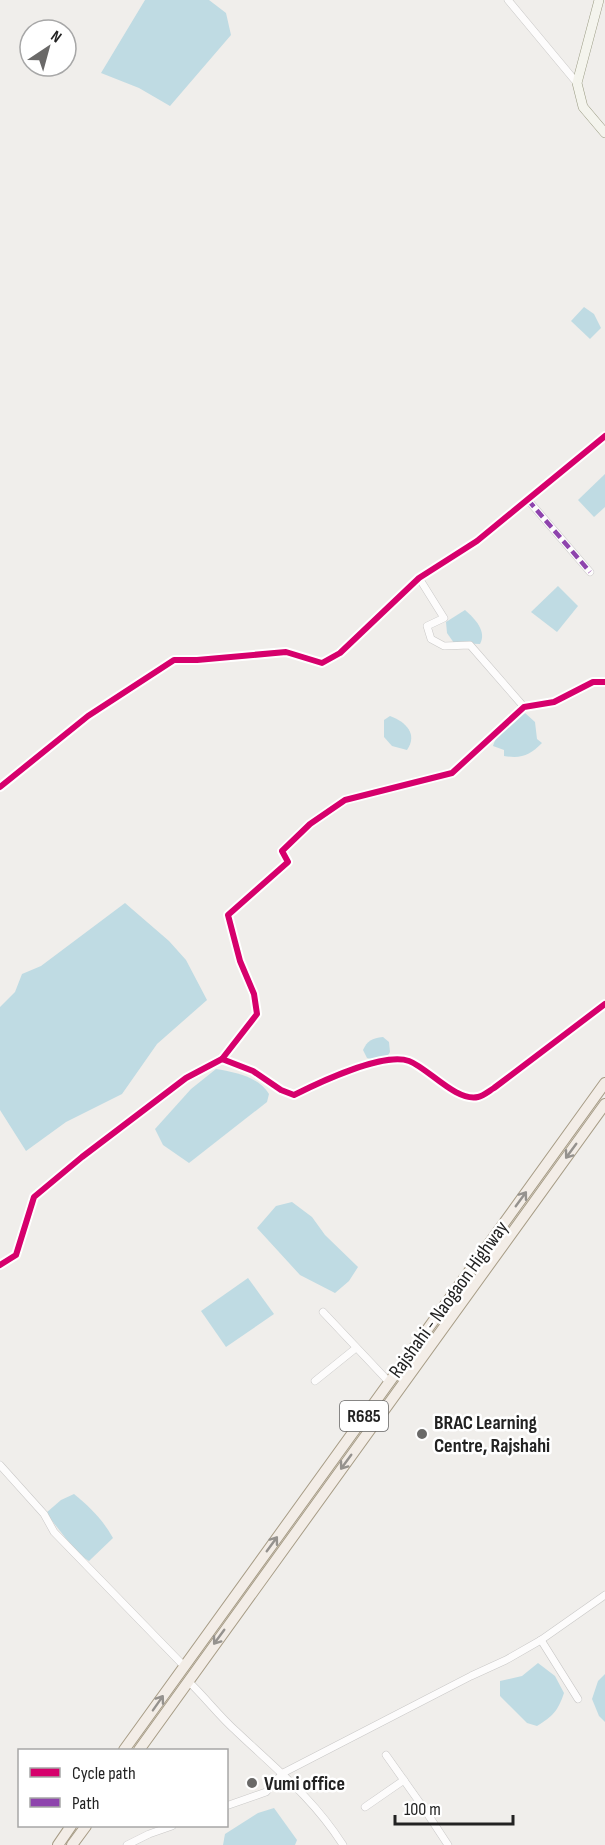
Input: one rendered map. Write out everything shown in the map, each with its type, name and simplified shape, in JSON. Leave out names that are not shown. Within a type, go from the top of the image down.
[{"type":"main road","points":[[599,0],[578,83],[583,107],[605,133]]},
{"type":"main road","name":"Rajshahi - Naogaon Highway","points":[[128,1746],[605,1083]]},
{"type":"main road","name":"Rajshahi - Naogaon Highway","points":[[140,1749],[605,1104]]},
{"type":"main road","points":[[226,1608],[236,1614]]},
{"type":"main road","points":[[128,1746],[140,1749]]},
{"type":"main road","points":[[58,1845],[70,1827]]},
{"type":"main road","points":[[72,1845],[85,1827]]},
{"type":"street","points":[[508,0],[578,83]]},
{"type":"street","points":[[0,787],[88,716],[174,660],[198,660],[286,651],[322,663],[340,653],[419,578],[477,541],[605,436]]},
{"type":"street","points":[[528,500],[590,572]]},
{"type":"street","points":[[419,578],[444,618],[427,626],[431,639],[444,646],[470,645],[524,708]]},
{"type":"street","points":[[0,1265],[16,1255],[34,1197],[82,1157],[186,1078],[222,1059],[257,1014],[254,994],[240,961],[228,915],[288,862],[282,850],[310,824],[345,800],[452,773],[524,708],[554,702],[593,682],[605,682]]},
{"type":"street","points":[[222,1059],[253,1071],[281,1090],[294,1095],[345,1071],[394,1060],[408,1061],[464,1096],[478,1097],[494,1089],[605,1004]]},
{"type":"street","points":[[323,1312],[389,1382]]},
{"type":"street","points":[[315,1381],[356,1348]]},
{"type":"street","points":[[0,1465],[44,1514],[54,1532],[184,1666]]},
{"type":"street","points":[[228,1805],[266,1792],[283,1773],[460,1681],[506,1660],[541,1640],[605,1595]]},
{"type":"street","points":[[541,1640],[578,1699]]},
{"type":"street","points":[[188,1681],[234,1729],[316,1806],[343,1845]]},
{"type":"street","points":[[386,1755],[448,1845]]},
{"type":"street","points":[[365,1807],[404,1780]]},
{"type":"street","points":[[128,1845],[168,1827]]},
{"type":"water","points":[[145,0],[209,0],[226,13],[231,35],[170,106],[139,88],[101,73]]},
{"type":"water","points":[[584,307],[594,314],[601,328],[590,339],[571,321]]},
{"type":"water","points":[[605,474],[605,507],[594,517],[578,500]]},
{"type":"water","points":[[558,586],[578,606],[557,632],[531,612]]},
{"type":"water","points":[[465,610],[481,630],[480,644],[454,643],[447,633],[446,622]]},
{"type":"water","points":[[525,713],[535,722],[537,739],[542,743],[534,751],[525,755],[504,756],[504,750],[493,746],[495,741],[506,727]]},
{"type":"water","points":[[390,716],[409,729],[411,739],[407,750],[392,746],[384,737],[384,720]]},
{"type":"water","points":[[125,903],[169,941],[186,960],[207,1000],[157,1044],[122,1094],[66,1122],[26,1151],[0,1110],[0,1007],[15,992],[22,974],[41,966]]},
{"type":"water","points":[[383,1037],[389,1042],[390,1052],[387,1057],[374,1060],[367,1058],[363,1050],[366,1044],[373,1039]]},
{"type":"water","points":[[216,1069],[253,1079],[269,1094],[267,1102],[189,1163],[163,1145],[155,1129],[191,1089]]},
{"type":"water","points":[[292,1202],[312,1217],[325,1235],[358,1267],[349,1281],[335,1293],[300,1275],[257,1228],[276,1206]]},
{"type":"water","points":[[248,1278],[274,1314],[226,1347],[201,1311]]},
{"type":"water","points":[[74,1494],[96,1514],[113,1538],[89,1561],[78,1554],[46,1513],[61,1500]]},
{"type":"water","points":[[538,1663],[555,1676],[564,1693],[554,1712],[537,1726],[527,1723],[500,1696],[500,1681],[522,1676]]},
{"type":"water","points":[[605,1674],[605,1722],[599,1716],[592,1699],[598,1681]]},
{"type":"water","points":[[274,1808],[297,1840],[295,1845],[223,1845],[225,1834],[258,1813]]},
{"type":"marked path","points":[[528,500],[590,572]]},
{"type":"cycle path","points":[[0,787],[88,716],[174,660],[286,652],[322,663],[340,653],[419,578],[477,541],[605,436]]},
{"type":"cycle path","points":[[222,1059],[257,1014],[254,994],[240,961],[228,915],[288,862],[282,851],[310,824],[345,800],[452,773],[524,707],[554,702],[593,682],[605,682]]},
{"type":"cycle path","points":[[0,1265],[16,1255],[34,1197],[82,1157],[186,1078],[222,1059],[253,1071],[281,1090],[294,1095],[351,1070],[398,1059],[417,1065],[452,1090],[469,1097],[478,1097],[494,1088],[605,1004]]},
{"type":"place","name":"BRAC Learning Centre, Rajshahi","points":[[422,1434]]},
{"type":"place","name":"Vumi office","points":[[252,1783]]}]
